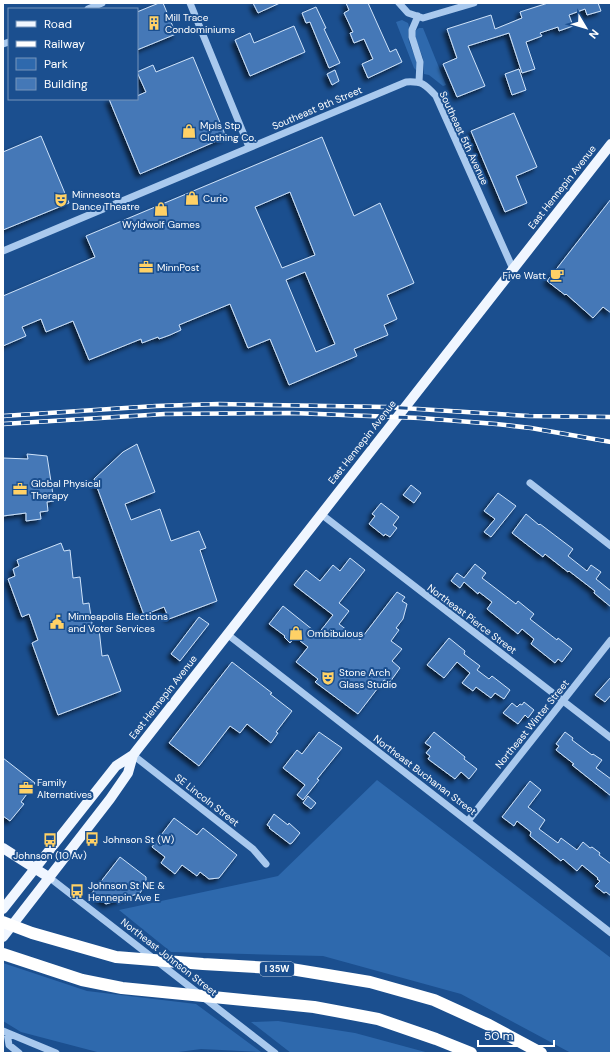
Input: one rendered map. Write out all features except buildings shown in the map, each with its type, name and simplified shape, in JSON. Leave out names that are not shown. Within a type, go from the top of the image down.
[{"type":"highway","name":"I 35W","points":[[3,922],[32,933],[116,957],[291,969],[370,982],[434,1000],[489,1025],[541,1053]]},
{"type":"highway","points":[[3,954],[82,980],[122,988],[314,1008],[378,1019],[471,1053]]},
{"type":"main road","name":"East Hennepin Avenue","points":[[3,909],[116,766],[133,755],[611,144]]},
{"type":"main road","name":"East Hennepin Avenue","points":[[3,937],[50,878],[128,773],[133,755]]},
{"type":"main road","points":[[3,848],[50,878]]},
{"type":"street","points":[[90,8],[102,3]]},
{"type":"street","points":[[190,3],[249,147]]},
{"type":"street","points":[[399,3],[408,13],[423,18],[474,3]]},
{"type":"street","points":[[418,16],[412,30],[412,37],[420,62],[419,82]]},
{"type":"street","name":"Southeast 9th Street","points":[[3,251],[406,82],[419,82]]},
{"type":"street","name":"Southeast 5th Avenue","points":[[419,82],[427,86],[436,96],[513,269]]},
{"type":"street","points":[[530,483],[611,546]]},
{"type":"street","name":"Northeast Pierce Street","points":[[321,514],[611,738]]},
{"type":"street","name":"Northeast Buchanan Street","points":[[227,634],[468,820],[611,933]]},
{"type":"street","name":"Northeast Winter Street","points":[[468,820],[611,640]]},
{"type":"street","name":"SE Lincoln Street","points":[[133,755],[253,849],[266,864]]},
{"type":"street","name":"Northeast Johnson Street","points":[[50,878],[274,1051]]},
{"type":"street","points":[[5,1032],[9,1045],[19,1053]]},
{"type":"street","points":[[5,1032],[56,1053]]},
{"type":"green space","points":[[402,20],[409,25],[408,36],[417,61],[418,70],[414,68],[396,22]]},
{"type":"green space","points":[[419,28],[423,28],[446,85],[443,86],[429,75],[424,74],[423,58],[415,37],[415,31]]},
{"type":"green space","points":[[377,780],[611,958],[611,1053],[571,1053],[461,994],[323,956],[171,952],[119,910],[278,876]]},
{"type":"green space","points":[[3,963],[87,991],[196,1004],[261,1052],[201,1049],[171,1053],[101,1053],[21,1032],[3,1021]]},
{"type":"green space","points":[[278,1021],[355,1033],[429,1053],[291,1053],[251,1022]]},
{"type":"railway","points":[[3,416],[156,406],[219,404],[386,407],[529,416],[611,417]]},
{"type":"railway","points":[[3,424],[165,414],[293,413],[420,418],[496,424],[531,428],[611,442]]},
{"type":"place","name":"Mill Trace Condominiums","points":[[154,23]]},
{"type":"place","name":"Mpls Stp Clothing Co.","points":[[189,131]]},
{"type":"place","name":"Curio","points":[[192,198]]},
{"type":"place","name":"Minnesota Dance Theatre","points":[[61,200]]},
{"type":"place","name":"Wyldwolf Games","points":[[161,209]]},
{"type":"place","name":"MinnPost","points":[[146,267]]},
{"type":"place","name":"Five Watt","points":[[557,275]]},
{"type":"place","name":"Global Physical Therapy","points":[[20,489]]},
{"type":"place","name":"Minneapolis Elections and Voter Services","points":[[57,622]]},
{"type":"place","name":"Ombibulous","points":[[296,633]]},
{"type":"place","name":"Stone Arch Glass Studio","points":[[328,678]]},
{"type":"place","name":"Family Alternatives","points":[[26,788]]},
{"type":"place","name":"Johnson St (W)","points":[[92,839]]},
{"type":"place","name":"Johnson (10 Av)","points":[[50,840]]},
{"type":"place","name":"Johnson St NE & Hennepin Ave E","points":[[77,891]]}]
